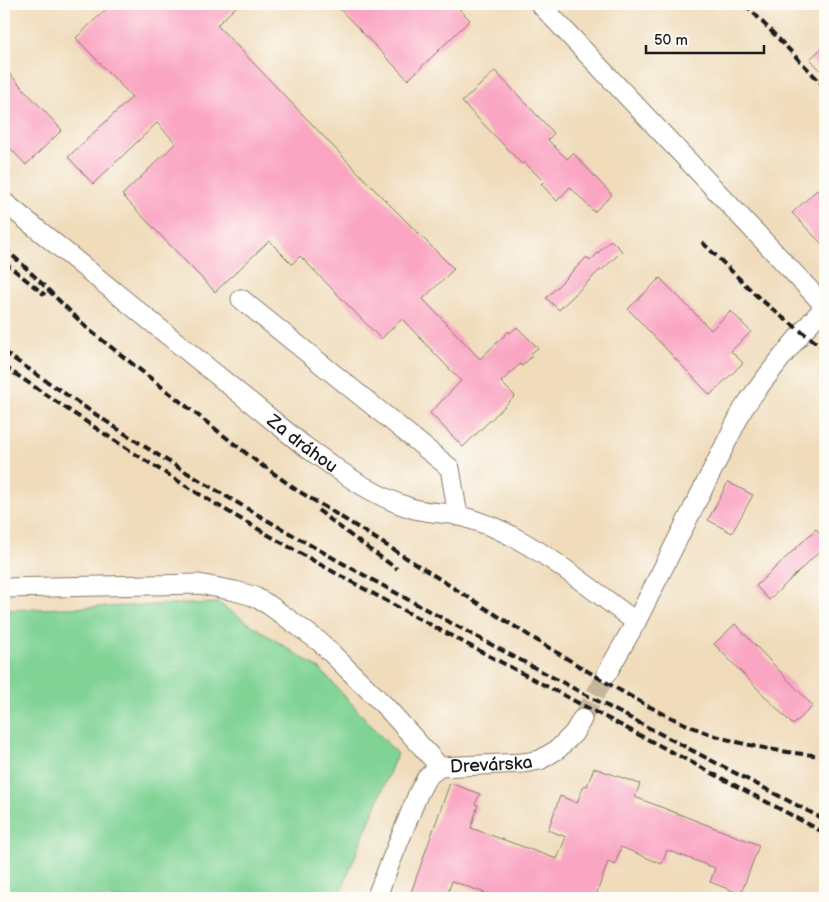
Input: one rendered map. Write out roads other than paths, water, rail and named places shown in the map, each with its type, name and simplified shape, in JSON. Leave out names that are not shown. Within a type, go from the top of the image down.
[{"type":"street","points":[[540,4],[825,306],[763,381],[744,410],[636,622],[607,673]]},
{"type":"street","name":"Za dráhou","points":[[4,202],[303,445],[352,480],[379,495],[410,508],[458,516],[492,527],[518,539],[543,554],[636,622]]},
{"type":"street","points":[[241,299],[450,468],[458,516]]},
{"type":"street","points":[[4,588],[199,584],[253,596],[269,605],[320,642],[386,708],[440,767]]},
{"type":"street","name":"Drevárska","points":[[376,898],[418,794],[427,778],[440,767],[523,763],[540,760],[558,749],[574,733],[582,718]]},
{"type":"tunnel","points":[[582,719],[607,673]]},
{"type":"railway","points":[[745,4],[825,87]]},
{"type":"railway","points":[[702,242],[758,297],[825,349]]},
{"type":"railway","points":[[4,248],[88,329],[265,468]]},
{"type":"railway","points":[[4,262],[45,295]]},
{"type":"railway","points":[[4,352],[158,455],[322,552],[572,688],[825,820]]},
{"type":"railway","points":[[4,366],[149,463],[276,540],[434,627],[825,833]]},
{"type":"railway","points":[[261,464],[295,489],[538,641],[663,714],[707,733],[736,742],[780,751],[825,756]]},
{"type":"railway","points":[[318,510],[397,569]]}]
